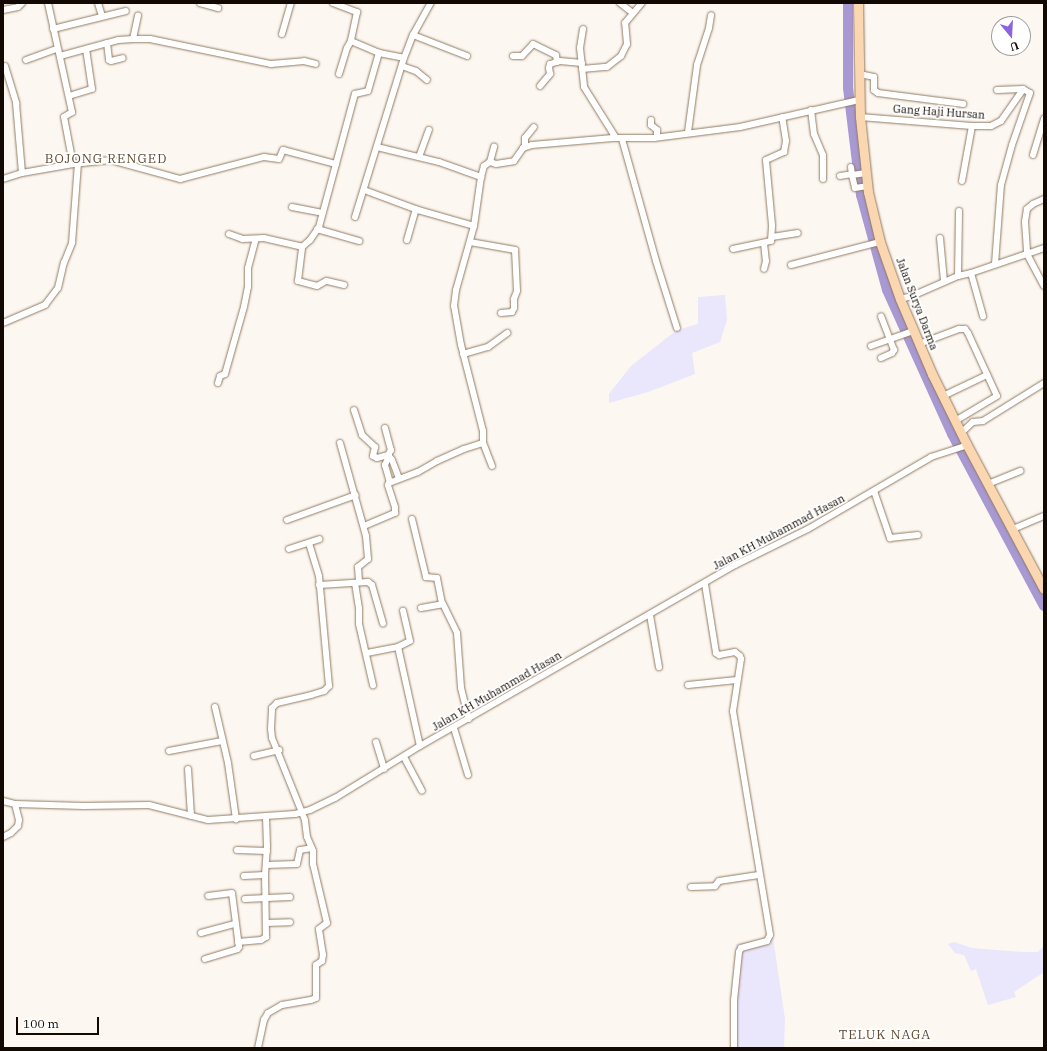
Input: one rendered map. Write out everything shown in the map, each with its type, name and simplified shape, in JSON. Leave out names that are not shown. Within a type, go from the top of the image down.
[{"type":"main road","name":"Jalan Surya Darma","points":[[858,3],[859,74],[856,100],[860,117],[864,174],[879,243],[900,299],[910,332],[919,344],[956,421],[965,445],[1013,529],[1044,588]]},
{"type":"street","points":[[3,10],[18,7],[22,3]]},
{"type":"street","points":[[3,323],[42,307],[58,288],[64,264],[72,243],[76,164],[64,117],[72,112],[48,3]]},
{"type":"street","points":[[98,3],[102,16]]},
{"type":"street","points":[[200,3],[218,8]]},
{"type":"street","points":[[282,34],[291,3]]},
{"type":"street","points":[[333,3],[357,12],[351,41],[338,74]]},
{"type":"street","points":[[355,217],[412,35],[430,3]]},
{"type":"street","points":[[620,3],[633,12]]},
{"type":"street","points":[[540,86],[550,74],[549,65],[558,62],[582,66],[607,67],[621,56],[627,44],[625,23],[642,3]]},
{"type":"street","points":[[53,28],[102,16],[126,12]]},
{"type":"street","points":[[688,132],[697,65],[709,28],[711,14]]},
{"type":"street","points":[[133,39],[138,16]]},
{"type":"street","points":[[583,29],[580,48],[584,87],[619,139],[678,328]]},
{"type":"street","points":[[412,35],[467,56]]},
{"type":"street","points":[[60,56],[118,40],[150,39],[271,64],[304,61],[316,64]]},
{"type":"street","points":[[351,41],[379,53],[404,58]]},
{"type":"street","points":[[107,43],[109,60],[111,62],[123,58]]},
{"type":"street","points":[[513,56],[522,56],[533,44],[556,55],[558,62]]},
{"type":"street","points":[[26,60],[57,49]]},
{"type":"street","points":[[69,96],[92,89],[86,49]]},
{"type":"street","points":[[344,285],[326,281],[317,286],[298,281],[302,247],[310,240],[317,229],[355,94],[368,91],[379,53]]},
{"type":"street","points":[[5,66],[16,103],[22,173]]},
{"type":"street","points":[[402,66],[416,71],[427,80]]},
{"type":"street","points":[[859,74],[874,77],[874,90],[878,93],[963,104]]},
{"type":"street","points":[[995,264],[1001,185],[1012,145],[1030,96],[1030,93],[1023,89],[997,90]]},
{"type":"street","name":"Gang Haji Hursan","points":[[860,117],[986,127],[999,123],[1023,89]]},
{"type":"street","points":[[525,146],[657,137],[688,132],[740,127],[856,100]]},
{"type":"street","points":[[811,110],[814,134],[823,155],[823,179]]},
{"type":"street","points":[[733,249],[771,241],[770,189],[766,160],[784,152],[786,142],[782,117]]},
{"type":"street","points":[[1032,155],[1044,119]]},
{"type":"street","points":[[650,120],[651,125],[657,130],[657,137]]},
{"type":"street","points":[[962,181],[972,126]]},
{"type":"street","points":[[490,162],[496,164],[514,161],[525,146],[525,138],[534,127]]},
{"type":"street","points":[[419,157],[429,130]]},
{"type":"street","points":[[377,147],[419,157],[481,177]]},
{"type":"street","points":[[492,466],[484,443],[483,431],[463,354],[455,318],[454,299],[474,226],[481,177],[484,166],[490,162],[494,147]]},
{"type":"street","points":[[3,179],[22,173],[111,160],[180,179],[264,157],[279,159],[284,150],[336,164]]},
{"type":"street","points":[[851,167],[855,186],[858,188],[866,186]]},
{"type":"street","points":[[840,176],[864,174]]},
{"type":"street","points":[[364,190],[416,209],[474,226]]},
{"type":"street","points":[[1044,199],[1030,206],[1026,213],[1027,254],[1044,286]]},
{"type":"street","points":[[292,207],[322,213]]},
{"type":"street","points":[[407,240],[416,209]]},
{"type":"street","points":[[958,276],[959,211]]},
{"type":"street","points":[[317,229],[359,241]]},
{"type":"street","points":[[772,237],[798,233]]},
{"type":"street","points":[[229,234],[243,238],[264,238],[302,247]]},
{"type":"street","points":[[940,238],[944,281]]},
{"type":"street","points":[[218,383],[220,376],[225,374],[244,307],[248,287],[248,268],[256,239]]},
{"type":"street","points":[[470,242],[485,246],[512,248],[515,250],[517,291],[514,299],[514,310],[510,313],[501,313]]},
{"type":"street","points":[[764,243],[766,261],[764,269]]},
{"type":"street","points":[[791,265],[879,243]]},
{"type":"street","points":[[900,299],[912,296],[958,276],[1044,248]]},
{"type":"street","points":[[971,273],[983,316]]},
{"type":"street","points":[[881,358],[893,352],[882,316]]},
{"type":"street","points":[[919,344],[959,329],[965,330],[997,394],[996,398],[956,421]]},
{"type":"street","points":[[871,346],[910,332]]},
{"type":"street","points":[[463,354],[488,347],[506,333]]},
{"type":"street","points":[[943,396],[987,375]]},
{"type":"street","points":[[961,433],[973,422],[983,420],[1044,383]]},
{"type":"street","points":[[354,410],[362,435],[374,446],[373,456],[376,458],[388,455]]},
{"type":"street","points":[[364,526],[395,512],[395,507],[388,486],[390,482],[386,465],[388,455],[391,450],[385,428]]},
{"type":"street","points":[[340,443],[364,526],[368,559],[358,567],[357,583],[359,624],[373,685]]},
{"type":"street","points":[[390,482],[418,472],[436,461],[484,443]]},
{"type":"street","name":"Jalan KH Muhammad Hasan","points":[[3,801],[15,804],[84,806],[149,805],[208,820],[302,813],[335,798],[420,746],[454,728],[736,565],[808,529],[931,457],[949,452],[965,445]]},
{"type":"street","points":[[388,455],[392,460],[398,478]]},
{"type":"street","points":[[988,484],[1020,471]]},
{"type":"street","points":[[874,491],[890,538],[918,535]]},
{"type":"street","points":[[288,520],[356,495]]},
{"type":"street","points":[[1013,529],[1044,516]]},
{"type":"street","points":[[412,518],[426,577],[437,578],[442,604],[458,636],[461,688],[469,719]]},
{"type":"street","points":[[290,549],[319,539]]},
{"type":"street","points":[[258,1048],[264,1020],[268,1013],[282,1005],[313,1000],[317,996],[316,964],[322,961],[323,955],[319,930],[326,925],[327,922],[313,864],[312,848],[302,813],[279,750],[271,735],[271,711],[273,705],[324,691],[330,686],[319,576],[309,542]]},
{"type":"street","points":[[319,585],[368,582],[372,585],[383,623]]},
{"type":"street","points":[[705,584],[716,653],[719,655],[735,652],[740,656],[733,711],[769,936],[767,941],[741,948],[739,952],[734,1000],[734,1048]]},
{"type":"street","points":[[421,608],[442,604]]},
{"type":"street","points":[[367,654],[398,647],[410,641],[403,610]]},
{"type":"street","points":[[650,615],[659,667]]},
{"type":"street","points":[[398,647],[420,746]]},
{"type":"street","points":[[688,685],[737,680]]},
{"type":"street","points":[[215,707],[228,763],[236,819]]},
{"type":"street","points":[[454,728],[468,775]]},
{"type":"street","points":[[169,751],[222,741]]},
{"type":"street","points":[[376,742],[384,769]]},
{"type":"street","points":[[254,756],[279,750]]},
{"type":"street","points":[[404,757],[422,792]]},
{"type":"street","points":[[188,769],[191,816]]},
{"type":"street","points":[[3,837],[11,833],[18,826],[19,820],[15,804]]},
{"type":"street","points":[[238,942],[265,938],[267,933],[265,875],[267,851],[266,816]]},
{"type":"street","points":[[266,865],[297,864],[300,850],[312,848]]},
{"type":"street","points":[[237,850],[267,851]]},
{"type":"street","points":[[244,876],[265,875]]},
{"type":"street","points":[[691,888],[715,886],[719,881],[759,875]]},
{"type":"street","points":[[205,959],[238,949],[232,893],[208,896]]},
{"type":"street","points":[[245,899],[290,897]]},
{"type":"street","points":[[266,923],[290,922]]},
{"type":"street","points":[[201,933],[235,924]]},
{"type":"shaded area","points":[[725,295],[727,320],[720,342],[692,353],[695,374],[648,392],[609,403],[609,394],[631,366],[677,330],[698,324],[698,297]]},
{"type":"shaded area","points":[[773,938],[785,1019],[784,1048],[732,1048],[732,996],[736,944]]},
{"type":"shaded area","points":[[954,942],[972,948],[1022,952],[1038,952],[1044,946],[1044,972],[1014,992],[1016,997],[988,1005],[976,969],[971,971],[964,955],[955,953],[948,944]]},
{"type":"waterway","points":[[848,3],[848,88],[861,195],[887,290],[952,434],[1044,606]]},
{"type":"district","name":"BOJONG RENGED","points":[[106,159]]},
{"type":"district","name":"TELUK NAGA","points":[[885,1035]]}]
